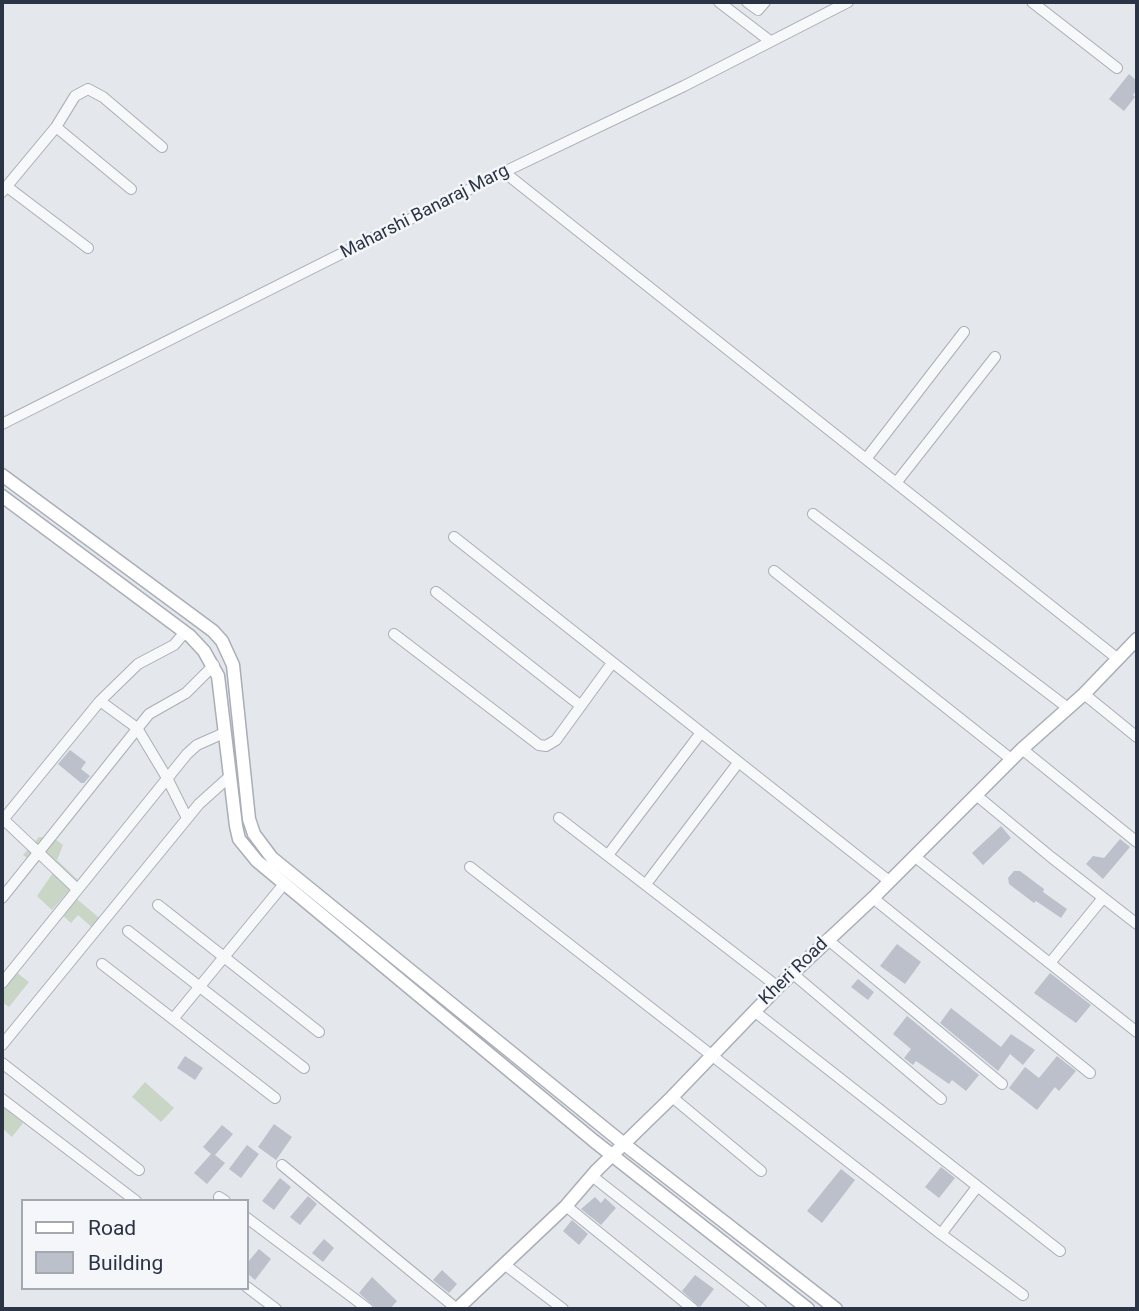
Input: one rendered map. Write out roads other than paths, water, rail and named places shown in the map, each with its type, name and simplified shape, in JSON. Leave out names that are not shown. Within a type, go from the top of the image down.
[{"type":"street","points":[[719,2],[771,41]]},
{"type":"street","points":[[747,2],[758,10],[765,2]]},
{"type":"street","name":"Maharshi Banaraj Marg","points":[[2,424],[848,2]]},
{"type":"street","points":[[1032,2],[1117,68]]},
{"type":"street","points":[[88,248],[4,189],[55,127],[75,96],[88,89],[103,97],[162,146]]},
{"type":"street","points":[[55,127],[131,189]]},
{"type":"street","points":[[504,172],[1118,659]]},
{"type":"street","points":[[866,459],[964,332]]},
{"type":"street","points":[[896,483],[995,357]]},
{"type":"street","points":[[2,475],[213,631],[222,642],[233,666],[249,819],[254,834],[272,858],[624,1144],[835,1309]]},
{"type":"street","points":[[2,496],[185,632],[214,665],[218,676],[239,839],[252,856],[612,1155],[808,1309]]},
{"type":"street","points":[[813,514],[1068,708]]},
{"type":"street","points":[[454,537],[889,881]]},
{"type":"street","points":[[774,570],[1011,760]]},
{"type":"street","points":[[436,592],[580,706]]},
{"type":"street","points":[[77,890],[2,819],[100,701],[138,664],[174,645],[185,632]]},
{"type":"street","points":[[394,634],[539,745],[552,744],[612,663]]},
{"type":"street","name":"Kheri Road","points":[[457,1309],[566,1206],[612,1155],[778,987],[873,898],[1022,749],[1084,694],[1137,639]]},
{"type":"street","points":[[2,898],[149,714],[186,692],[214,665]]},
{"type":"street","points":[[1084,694],[1137,737]]},
{"type":"street","points":[[100,701],[137,728],[187,818]]},
{"type":"street","points":[[2,983],[167,778],[197,745],[224,733]]},
{"type":"street","points":[[608,855],[700,734]]},
{"type":"street","points":[[1022,749],[1137,842]]},
{"type":"street","points":[[646,884],[738,763]]},
{"type":"street","points":[[2,1045],[187,818],[229,777]]},
{"type":"street","points":[[976,795],[1137,924]]},
{"type":"street","points":[[559,818],[778,987]]},
{"type":"street","points":[[914,856],[1137,1032]]},
{"type":"street","points":[[470,867],[1023,1295]]},
{"type":"street","points":[[173,1019],[284,884]]},
{"type":"street","points":[[873,898],[1090,1073]]},
{"type":"street","points":[[1050,963],[1103,898]]},
{"type":"street","points":[[158,905],[319,1032]]},
{"type":"street","points":[[128,931],[304,1068]]},
{"type":"street","points":[[827,939],[1002,1084]]},
{"type":"street","points":[[102,964],[275,1098]]},
{"type":"street","points":[[792,974],[941,1099]]},
{"type":"street","points":[[754,1011],[1060,1251]]},
{"type":"street","points":[[2,1063],[139,1170]]},
{"type":"street","points":[[672,1097],[761,1171]]},
{"type":"street","points":[[2,1099],[133,1199]]},
{"type":"street","points":[[282,1165],[457,1309]]},
{"type":"street","points":[[592,1176],[761,1309]]},
{"type":"street","points":[[941,1234],[977,1187]]},
{"type":"street","points":[[566,1206],[693,1309]]},
{"type":"street","points":[[248,1218],[368,1309]]},
{"type":"street","points":[[505,1264],[562,1309]]},
{"type":"street","points":[[248,1288],[276,1309]]}]
